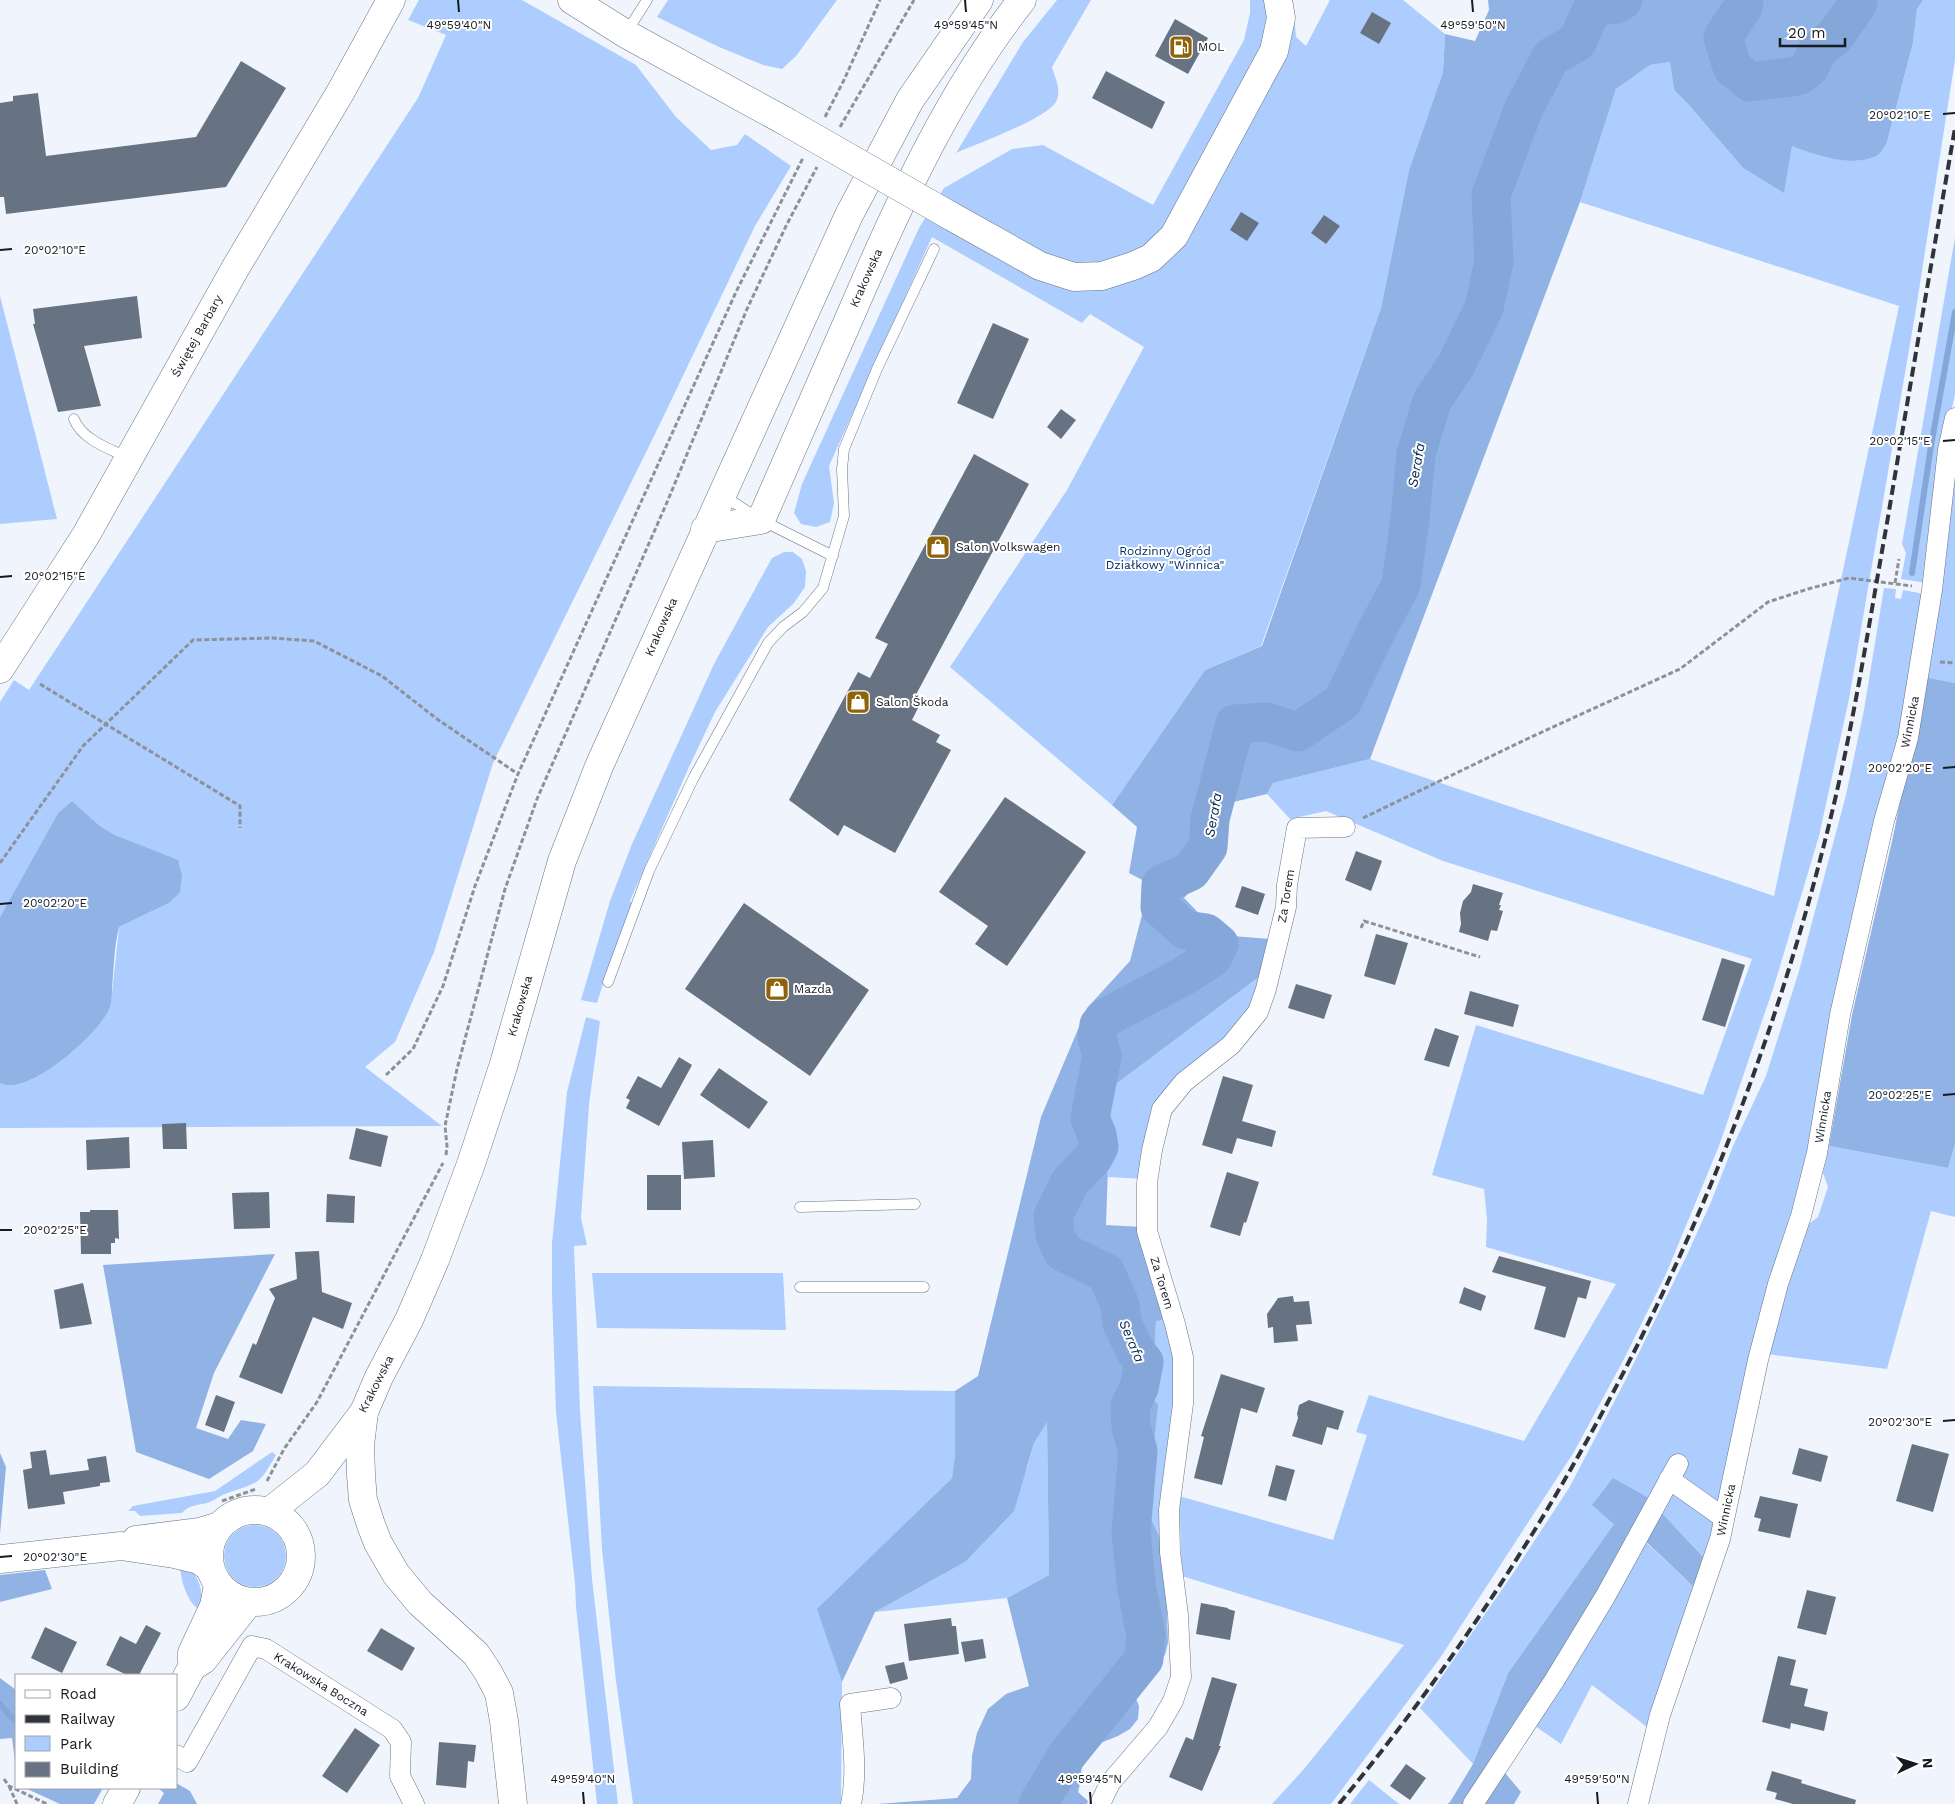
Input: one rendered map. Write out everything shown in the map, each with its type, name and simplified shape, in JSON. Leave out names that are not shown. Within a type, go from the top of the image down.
[{"type":"main road","name":"Świętej Barbary","points":[[0,669],[86,535],[236,267],[340,93],[391,0]]},
{"type":"main road","points":[[572,0],[626,34],[785,121],[1040,266],[1074,277],[1102,276],[1151,258],[1174,236],[1274,51],[1282,18],[1278,0]]},
{"type":"main road","name":"Krakowska","points":[[295,1533],[317,1474],[364,1412],[379,1377],[409,1320],[435,1260],[471,1164],[502,1067],[562,861],[593,781],[705,529],[849,215],[890,134],[910,100],[979,0]]},
{"type":"main road","name":"Krakowska","points":[[761,520],[885,235],[927,150],[980,59],[1004,22],[1022,0]]},
{"type":"main road","points":[[705,529],[761,520]]},
{"type":"main road","points":[[364,1412],[360,1445],[361,1475],[364,1500],[371,1525],[378,1543],[396,1574],[420,1603],[476,1654],[488,1672],[498,1694],[504,1721],[513,1804]]},
{"type":"main road","name":"Krakowska","points":[[265,1500],[317,1474]]},
{"type":"main road","points":[[0,1559],[121,1546],[199,1560],[232,1596],[249,1602],[258,1602],[275,1597],[289,1586],[294,1579],[300,1562],[299,1544],[295,1533],[265,1500],[257,1510],[243,1512],[226,1520],[218,1515]]},
{"type":"main road","points":[[121,1546],[140,1538],[200,1532],[218,1515]]},
{"type":"main road","points":[[192,1667],[192,1652],[214,1606],[214,1576],[209,1550],[215,1533],[218,1515]]},
{"type":"main road","points":[[178,1692],[192,1667],[203,1660],[249,1602]]},
{"type":"main road","points":[[117,1804],[125,1789]]},
{"type":"street","name":"Winnicka","points":[[1638,1804],[1660,1715],[1720,1539],[1758,1360],[1778,1284],[1801,1216],[1817,1153],[1840,1015],[1884,821],[1908,738],[1932,590],[1948,450],[1955,418]]},
{"type":"street","name":"Za Torem","points":[[1100,1804],[1110,1783],[1158,1727],[1173,1701],[1181,1677],[1178,1615],[1170,1552],[1169,1510],[1184,1404],[1183,1357],[1147,1231],[1147,1183],[1152,1150],[1162,1110],[1184,1082],[1231,1045],[1258,1012],[1266,989],[1286,907],[1287,885],[1296,828],[1345,827]]},
{"type":"street","points":[[1473,1804],[1554,1681],[1605,1598],[1674,1471],[1724,1518]]},
{"type":"street","name":"Krakowska Boczna","points":[[178,1756],[187,1762],[252,1646],[266,1649],[392,1729],[401,1742],[400,1776],[414,1804]]},
{"type":"street","points":[[851,1804],[854,1770],[850,1704],[891,1698]]},
{"type":"lane","points":[[626,34],[648,0]]},
{"type":"lane","points":[[954,36],[969,0]]},
{"type":"lane","points":[[608,982],[650,871],[694,777],[768,643],[784,626],[803,612],[823,588],[844,516],[842,469],[844,449],[877,369],[934,249]]},
{"type":"lane","points":[[74,419],[84,435],[130,458]]},
{"type":"lane","points":[[721,494],[761,520],[833,556]]},
{"type":"lane","points":[[800,1207],[915,1204]]},
{"type":"lane","points":[[800,1287],[924,1288]]},
{"type":"path","points":[[824,118],[844,80],[880,0]]},
{"type":"path","points":[[837,132],[914,0]]},
{"type":"path","points":[[386,1075],[413,1049],[443,986],[475,886],[518,774],[728,310],[807,150]]},
{"type":"path","points":[[265,1483],[284,1449],[317,1402],[446,1158],[448,1146],[445,1126],[457,1069],[505,889],[537,798],[668,500],[747,309],[787,224],[818,165]]},
{"type":"path","points":[[1345,827],[1529,738],[1680,669],[1768,602],[1808,588],[1850,578],[1895,583],[1899,559]]},
{"type":"path","points":[[0,863],[83,746],[193,640],[272,638],[314,641],[382,676],[437,718],[518,774]]},
{"type":"path","points":[[40,684],[240,806],[240,828]]},
{"type":"path","points":[[1361,928],[1364,920],[1480,957]]},
{"type":"path","points":[[218,1515],[226,1498],[265,1500]]},
{"type":"path","points":[[4,1779],[16,1804]]},
{"type":"path","points":[[9,1786],[15,1789]]},
{"type":"path","points":[[15,1789],[47,1804]]},
{"type":"green space","points":[[419,0],[522,0],[636,65],[676,117],[711,150],[737,145],[745,134],[791,166],[755,226],[493,763],[434,952],[395,1042],[365,1067],[442,1126],[0,1128],[0,1083],[12,1085],[27,1081],[44,1073],[79,1046],[104,1018],[111,1001],[119,927],[169,903],[178,861],[115,835],[100,826],[72,801],[58,813],[0,917],[0,702],[14,680],[29,690],[418,98],[446,35],[408,20]]},
{"type":"green space","points":[[668,0],[837,0],[796,56],[782,69],[763,65],[719,47],[657,17]]},
{"type":"green space","points":[[1057,0],[1091,0],[1052,67],[1058,87],[1057,100],[1041,115],[956,153],[1023,42]]},
{"type":"green space","name":"Rodzinny Ogród Działkowy \"Winnica\"","points":[[1250,0],[1293,0],[1296,37],[1306,46],[1330,0],[1403,0],[1445,34],[1443,72],[1409,170],[1381,308],[1261,646],[1205,670],[1112,805],[950,667],[1067,490],[1144,347],[1090,314],[1082,323],[932,237],[829,466],[834,503],[830,522],[816,527],[801,524],[794,513],[802,484],[919,228],[944,188],[1012,149],[1043,145],[1153,205],[1244,40],[1250,13]]},
{"type":"green space","points":[[1923,0],[1955,0],[1955,60],[1916,309],[1849,699],[1819,836],[1774,986],[1719,1146],[1666,1274],[1625,1357],[1574,1452],[1440,1658],[1331,1804],[1272,1804],[1304,1769],[1404,1645],[1182,1576],[1179,1496],[1333,1540],[1367,1435],[1356,1432],[1369,1395],[1524,1441],[1616,1284],[1486,1247],[1487,1219],[1484,1189],[1432,1175],[1476,1025],[1703,1095],[1752,959],[1443,861],[1326,811],[1290,819],[1267,794],[1273,783],[1370,759],[1774,896],[1899,306],[1580,202],[1616,89],[1650,65],[1670,62],[1674,90],[1743,168],[1784,192],[1792,146],[1835,159],[1858,161],[1878,155],[1887,142],[1913,43],[1917,9]]},
{"type":"green space","points":[[1955,237],[1955,394],[1947,432],[1926,583],[1901,579],[1906,553],[1902,544]]},
{"type":"green space","points":[[0,296],[57,519],[0,524]]},
{"type":"green space","points":[[1951,476],[1955,477],[1955,683],[1925,677]]},
{"type":"green space","points":[[784,552],[793,552],[802,559],[806,571],[805,587],[794,603],[768,627],[715,712],[630,901],[633,904],[607,971],[597,1003],[581,1000],[610,901],[632,844],[714,664],[772,558]]},
{"type":"green space","points":[[1884,588],[1896,589],[1895,598],[1901,599],[1903,590],[1924,594],[1909,695],[1810,1151],[1725,1484],[1704,1558],[1647,1497],[1614,1524],[1508,1673],[1473,1764],[1420,1708],[1512,1575],[1569,1488],[1625,1381],[1686,1257],[1711,1202],[1733,1146],[1766,1076],[1799,971],[1846,795],[1864,710]]},
{"type":"green space","points":[[1259,977],[1253,1007],[1225,1039],[1172,1084],[1144,1179],[1108,1177],[1109,1137],[1100,1118],[1116,1084]]},
{"type":"green space","points":[[586,1017],[600,1021],[589,1105],[581,1218],[587,1245],[574,1246],[580,1411],[592,1579],[618,1804],[597,1804],[556,1412],[552,1243],[567,1092]]},
{"type":"green space","points":[[1955,1144],[1955,1217],[1931,1211],[1887,1369],[1767,1354],[1778,1311],[1806,1226],[1818,1217],[1828,1187],[1823,1173],[1829,1146],[1948,1168]]},
{"type":"green space","points":[[592,1273],[783,1273],[786,1330],[597,1328]]},
{"type":"green space","points":[[1166,1319],[1177,1359],[1176,1410],[1160,1538],[1147,1510],[1156,1320]]},
{"type":"green space","points":[[593,1386],[955,1391],[955,1454],[952,1478],[818,1609],[842,1682],[841,1804],[633,1804],[616,1681],[602,1549]]},
{"type":"green space","points":[[1047,1421],[1049,1575],[1007,1598],[875,1612],[965,1562],[1027,1468],[1034,1443]]},
{"type":"green space","points":[[272,1452],[276,1455],[261,1478],[251,1485],[210,1502],[191,1507],[182,1513],[140,1516],[135,1511],[128,1511],[133,1506],[215,1491]]},
{"type":"green space","points":[[249,1525],[261,1525],[277,1534],[284,1544],[286,1556],[284,1568],[277,1578],[261,1587],[249,1587],[238,1582],[229,1573],[224,1562],[224,1550],[229,1539],[238,1530]]},
{"type":"green space","points":[[1638,1535],[1696,1589],[1647,1727],[1592,1685],[1561,1744],[1525,1719]]},
{"type":"green space","points":[[180,1564],[187,1567],[199,1582],[201,1602],[199,1609],[191,1601],[185,1590]]},
{"type":"green space","points":[[1369,1780],[1399,1804],[1350,1804]]},
{"type":"shaded area","points":[[1488,0],[1923,0],[1917,9],[1913,43],[1887,142],[1882,151],[1869,159],[1847,161],[1792,146],[1784,193],[1743,168],[1674,90],[1670,62],[1650,65],[1616,89],[1580,202],[1370,759],[1273,783],[1267,794],[1225,804],[1216,862],[1184,898],[1220,935],[1270,939],[1259,977],[1116,1084],[1100,1118],[1109,1137],[1106,1225],[1142,1227],[1166,1319],[1156,1321],[1152,1399],[1158,1404],[1147,1510],[1160,1538],[1166,1580],[1168,1643],[1165,1655],[1156,1665],[1135,1681],[1134,1694],[1139,1706],[1138,1719],[1130,1729],[1093,1746],[1082,1754],[1081,1780],[1078,1792],[1088,1801],[1087,1804],[877,1804],[957,1798],[971,1779],[972,1756],[977,1733],[988,1709],[1006,1694],[1029,1686],[1007,1598],[1049,1575],[1047,1422],[1034,1443],[1014,1511],[965,1562],[875,1612],[842,1682],[817,1609],[952,1478],[955,1454],[955,1391],[978,1376],[1041,1117],[1087,1008],[1130,961],[1150,884],[1129,873],[1137,827],[1112,805],[1205,670],[1262,646],[1381,308],[1409,170],[1443,72],[1445,34],[1475,41],[1489,10]]},
{"type":"shaded area","points":[[1925,677],[1955,683],[1955,1144],[1948,1168],[1829,1146],[1852,1015],[1893,837]]},
{"type":"shaded area","points":[[72,801],[100,826],[115,835],[178,860],[182,876],[180,892],[169,903],[119,927],[115,950],[111,1005],[93,1032],[79,1046],[44,1073],[27,1081],[12,1085],[0,1083],[0,917],[58,813]]},
{"type":"shaded area","points":[[275,1254],[214,1373],[196,1428],[228,1439],[241,1420],[266,1424],[253,1451],[209,1479],[136,1452],[103,1265]]},
{"type":"shaded area","points":[[0,1453],[6,1467],[0,1534]]},
{"type":"shaded area","points":[[1613,1478],[1647,1497],[1704,1558],[1696,1589],[1639,1535],[1501,1768],[1521,1792],[1514,1804],[1447,1804],[1473,1764],[1508,1673],[1614,1524],[1592,1505]]},
{"type":"shaded area","points":[[45,1570],[52,1589],[0,1602],[0,1575]]},
{"type":"shaded area","points":[[0,1678],[15,1689],[15,1761],[12,1738],[0,1739]]},
{"type":"shaded area","points":[[178,1784],[190,1791],[197,1804],[158,1804],[164,1793],[159,1789],[178,1789]]},
{"type":"shaded area","points":[[27,1789],[102,1789],[94,1804],[60,1804]]},
{"type":"building","points":[[1372,12],[1391,23],[1379,44],[1360,33]]},
{"type":"building","name":"MOL","points":[[1175,19],[1208,38],[1188,74],[1155,56]]},
{"type":"building","points":[[241,61],[286,88],[226,187],[6,214],[4,197],[0,197],[0,103],[13,101],[13,96],[38,93],[46,156],[196,137]]},
{"type":"building","points":[[1106,71],[1165,102],[1152,129],[1092,98]]},
{"type":"building","points":[[1241,212],[1259,223],[1247,241],[1230,230]]},
{"type":"building","points":[[1324,215],[1340,226],[1326,244],[1311,233]]},
{"type":"building","points":[[137,296],[142,338],[84,346],[101,406],[58,412],[33,324],[35,324],[33,309]]},
{"type":"building","points":[[993,323],[1029,339],[993,419],[957,403]]},
{"type":"building","points":[[1061,409],[1076,420],[1061,439],[1047,427]]},
{"type":"building","points":[[974,454],[1029,484],[912,702],[919,706],[912,720],[940,735],[936,742],[951,750],[895,853],[844,825],[838,836],[789,800],[858,672],[870,678],[888,644],[875,638]]},
{"type":"building","points":[[1005,797],[1086,852],[1007,966],[975,944],[988,926],[939,892]]},
{"type":"building","points":[[1356,851],[1382,861],[1371,891],[1345,880]]},
{"type":"building","points":[[1473,884],[1503,893],[1499,910],[1503,911],[1497,931],[1491,930],[1488,941],[1459,932],[1463,901],[1471,892]]},
{"type":"building","points":[[1242,886],[1265,894],[1258,915],[1235,907]]},
{"type":"building","name":"Mazda","points":[[744,903],[869,990],[810,1076],[685,989]]},
{"type":"building","points":[[1376,934],[1408,943],[1395,985],[1364,976]]},
{"type":"building","points":[[1722,958],[1745,965],[1725,1027],[1702,1020]]},
{"type":"building","points":[[1296,984],[1332,995],[1324,1019],[1288,1008]]},
{"type":"building","points":[[1470,991],[1519,1005],[1513,1027],[1464,1014]]},
{"type":"building","points":[[1435,1028],[1459,1036],[1449,1067],[1424,1060]]},
{"type":"building","points":[[679,1057],[692,1065],[659,1126],[626,1108],[630,1100],[626,1098],[638,1076],[661,1088]]},
{"type":"building","points":[[719,1068],[768,1102],[749,1129],[700,1095]]},
{"type":"building","points":[[1223,1076],[1253,1085],[1242,1121],[1276,1131],[1272,1147],[1237,1138],[1232,1154],[1202,1145]]},
{"type":"building","points":[[186,1123],[187,1149],[163,1149],[162,1124]]},
{"type":"building","points":[[356,1128],[388,1136],[381,1167],[349,1159]]},
{"type":"building","points":[[129,1137],[130,1168],[87,1170],[86,1140]]},
{"type":"building","points":[[713,1140],[715,1177],[684,1179],[682,1142]]},
{"type":"building","points":[[1227,1172],[1259,1182],[1240,1236],[1210,1227]]},
{"type":"building","points":[[647,1175],[681,1175],[681,1210],[647,1210]]},
{"type":"building","points":[[269,1192],[270,1228],[234,1229],[232,1193]]},
{"type":"building","points":[[327,1194],[355,1196],[354,1223],[326,1222]]},
{"type":"building","points":[[90,1210],[118,1210],[119,1239],[115,1238],[115,1243],[111,1243],[111,1254],[81,1254],[80,1212],[90,1212]]},
{"type":"building","points":[[319,1251],[322,1292],[352,1303],[343,1329],[313,1317],[282,1394],[239,1377],[253,1343],[256,1345],[275,1298],[269,1289],[297,1279],[295,1252]]},
{"type":"building","points":[[1499,1256],[1591,1281],[1586,1299],[1578,1297],[1565,1338],[1534,1329],[1546,1287],[1492,1272]]},
{"type":"building","points":[[83,1283],[92,1324],[60,1329],[54,1290]]},
{"type":"building","points":[[1464,1287],[1486,1296],[1481,1311],[1459,1303]]},
{"type":"building","points":[[1293,1296],[1294,1302],[1309,1301],[1312,1324],[1296,1325],[1298,1341],[1274,1343],[1273,1327],[1268,1328],[1267,1314],[1278,1298]]},
{"type":"building","points":[[1221,1374],[1265,1388],[1257,1413],[1241,1408],[1222,1485],[1194,1478],[1204,1437],[1201,1436]]},
{"type":"building","points":[[216,1395],[235,1402],[224,1432],[205,1425]]},
{"type":"building","points":[[1309,1400],[1344,1411],[1338,1430],[1327,1427],[1322,1445],[1292,1436],[1298,1418],[1299,1405]]},
{"type":"building","points":[[1912,1444],[1949,1454],[1933,1512],[1896,1501]]},
{"type":"building","points":[[1799,1448],[1828,1456],[1821,1482],[1792,1474]]},
{"type":"building","points":[[46,1450],[50,1475],[89,1470],[87,1459],[106,1456],[110,1482],[100,1483],[100,1486],[63,1492],[65,1504],[28,1509],[23,1470],[32,1468],[30,1452]]},
{"type":"building","points":[[1276,1465],[1295,1470],[1286,1501],[1268,1496]]},
{"type":"building","points":[[1760,1496],[1798,1504],[1790,1538],[1758,1531],[1761,1519],[1754,1517]]},
{"type":"building","points":[[1807,1590],[1836,1597],[1826,1635],[1797,1628]]},
{"type":"building","points":[[1201,1603],[1235,1611],[1230,1640],[1196,1634]]},
{"type":"building","points":[[951,1618],[952,1626],[956,1626],[959,1654],[909,1661],[904,1624]]},
{"type":"building","points":[[146,1625],[161,1633],[140,1674],[125,1674],[106,1665],[120,1636],[136,1644]]},
{"type":"building","points":[[45,1627],[77,1642],[62,1673],[31,1658]]},
{"type":"building","points":[[381,1628],[415,1648],[402,1671],[367,1651]]},
{"type":"building","points":[[983,1639],[986,1658],[965,1662],[961,1642]]},
{"type":"building","points":[[1778,1656],[1796,1660],[1790,1685],[1808,1689],[1804,1706],[1828,1712],[1824,1731],[1791,1723],[1790,1729],[1762,1722]]},
{"type":"building","points":[[904,1662],[908,1679],[890,1684],[885,1666]]},
{"type":"building","points":[[1212,1677],[1237,1684],[1219,1746],[1221,1746],[1202,1791],[1169,1777],[1186,1737],[1193,1740]]},
{"type":"building","points":[[355,1728],[380,1745],[347,1793],[322,1776]]},
{"type":"building","points":[[439,1742],[476,1745],[474,1762],[468,1761],[466,1788],[436,1785]]},
{"type":"building","points":[[1406,1764],[1426,1778],[1410,1800],[1390,1786]]},
{"type":"building","points":[[1772,1771],[1802,1780],[1801,1783],[1856,1800],[1855,1804],[1793,1804],[1775,1799],[1777,1793],[1766,1790]]},
{"type":"waterway","name":"Serafa","points":[[1038,1804],[1067,1755],[1144,1659],[1146,1635],[1136,1584],[1131,1532],[1138,1451],[1131,1427],[1130,1406],[1139,1388],[1144,1362],[1136,1352],[1122,1323],[1120,1305],[1106,1273],[1063,1252],[1055,1235],[1053,1216],[1070,1182],[1093,1158],[1099,1147],[1097,1135],[1090,1118],[1102,1056],[1097,1038],[1099,1025],[1105,1018],[1182,977],[1213,957],[1219,944],[1206,933],[1185,930],[1160,907],[1161,885],[1191,871],[1208,847],[1210,819],[1235,724],[1267,722],[1298,732],[1342,702],[1401,585],[1416,454],[1432,401],[1456,365],[1484,308],[1494,261],[1491,195],[1524,108],[1551,57],[1577,42],[1593,7],[1617,4],[1623,0]]},
{"type":"waterway","name":"Serafa","points":[[1744,0],[1743,7],[1723,37],[1732,67],[1750,82],[1798,76],[1809,68],[1817,51],[1835,36],[1857,5],[1858,0]]},
{"type":"waterway","points":[[1912,573],[1931,446],[1955,312]]},
{"type":"waterway","points":[[0,1704],[15,1719]]},
{"type":"railway","points":[[1339,1804],[1426,1692],[1507,1575],[1580,1453],[1646,1327],[1706,1197],[1757,1064],[1801,929],[1844,758],[1955,128]]},
{"type":"place","name":"MOL","points":[[1181,47]]},
{"type":"place","name":"Salon Volkswagen","points":[[938,547]]},
{"type":"place","name":"Salon Škoda","points":[[858,702]]},
{"type":"place","name":"Mazda","points":[[777,989]]}]
